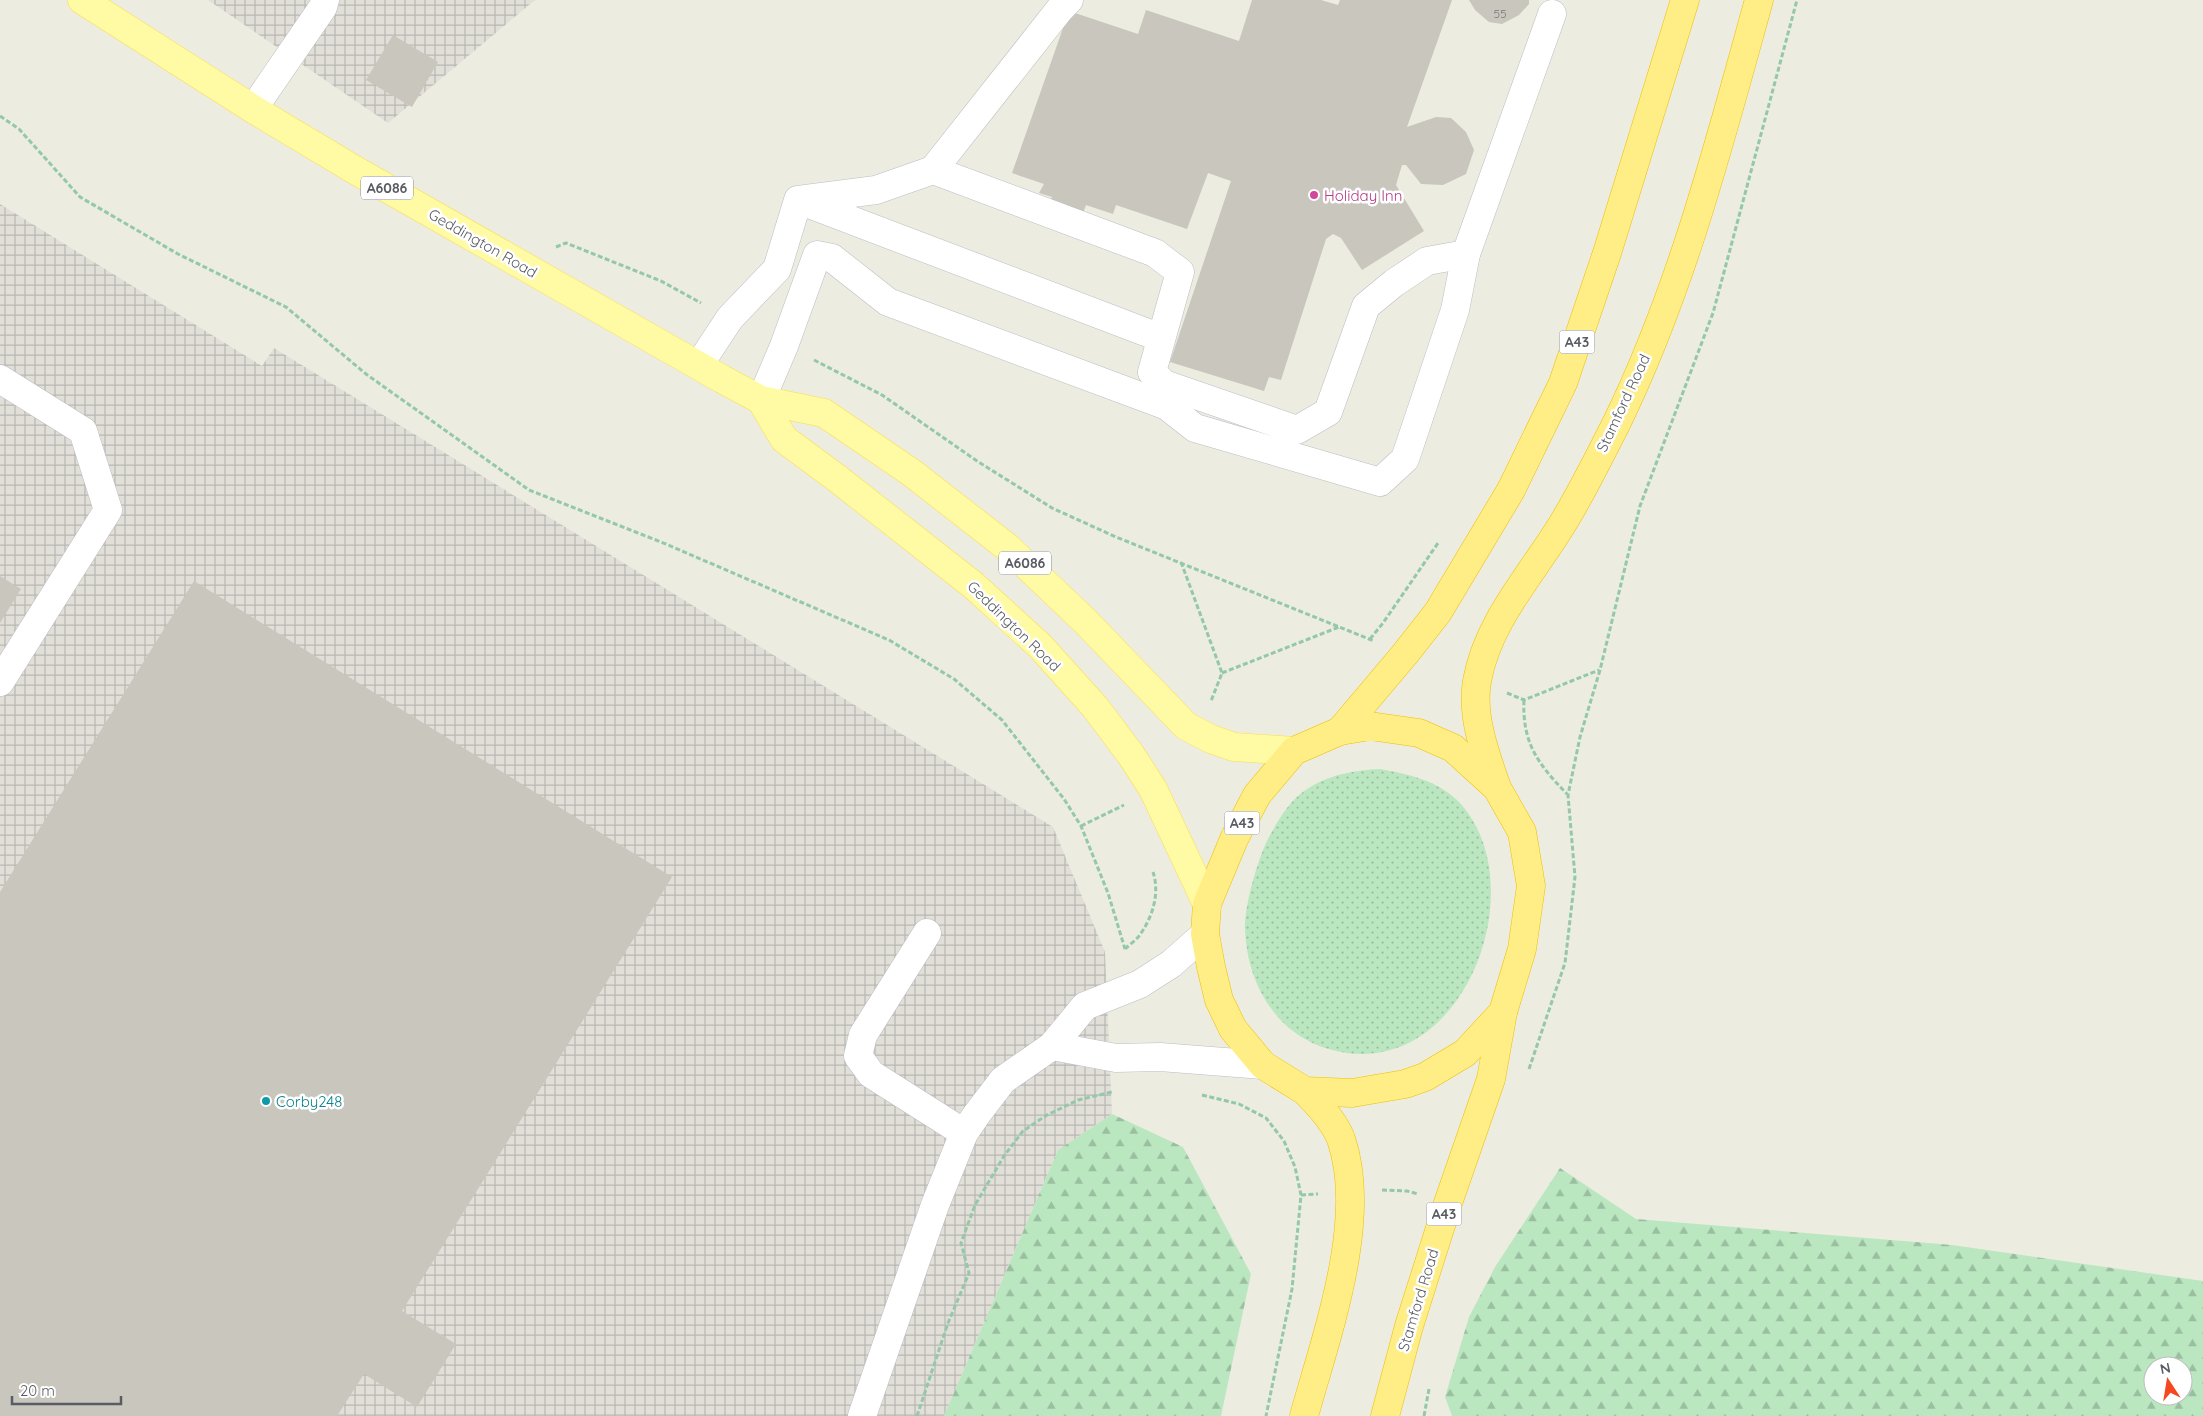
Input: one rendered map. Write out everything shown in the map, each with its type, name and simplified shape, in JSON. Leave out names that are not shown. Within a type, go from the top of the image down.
[{"type":"highway","name":"A43","points":[[1340,731],[1406,654],[1438,612],[1511,490],[1563,383],[1607,253],[1685,0]]},
{"type":"highway","name":"Stamford Road","points":[[1497,788],[1485,754],[1477,719],[1477,682],[1493,630],[1566,518],[1616,423],[1667,306],[1717,151],[1759,0]]},
{"type":"highway","name":"A43","points":[[1304,1416],[1344,1266],[1351,1192],[1341,1139],[1318,1104],[1305,1090],[1263,1065],[1233,1029],[1219,1000],[1205,934],[1207,904],[1234,839],[1257,795],[1294,751],[1340,731],[1370,726],[1419,733],[1453,748],[1497,788],[1522,832],[1531,886],[1522,949],[1503,1012],[1465,1053],[1425,1077],[1405,1084],[1352,1093],[1305,1090]]},
{"type":"highway","name":"Stamford Road","points":[[1385,1416],[1400,1355],[1490,1080],[1503,1012]]},
{"type":"main road","name":"Geddington Road","points":[[82,0],[355,170],[699,365],[762,400],[824,413],[926,484],[1008,547],[1086,622],[1186,726],[1211,739],[1234,747],[1294,751]]},
{"type":"main road","name":"Geddington Road","points":[[762,400],[784,439],[838,478],[973,585],[1040,646],[1089,701],[1132,755],[1153,789],[1207,904]]},
{"type":"lane","points":[[253,108],[323,7],[325,0]]},
{"type":"lane","points":[[798,200],[876,190],[933,170],[1069,0]]},
{"type":"lane","points":[[762,400],[817,255],[832,258],[888,302],[1167,406],[1194,428],[1380,482],[1405,459],[1455,310],[1466,254],[1552,14]]},
{"type":"lane","points":[[933,170],[1155,253],[1180,272],[1152,372],[1164,384],[1297,430],[1328,412],[1366,306],[1394,283],[1427,261],[1466,254]]},
{"type":"lane","points":[[699,365],[730,318],[777,269],[798,200]]},
{"type":"lane","points":[[798,200],[1161,338]]},
{"type":"lane","points":[[0,379],[83,431],[108,510],[0,682]]},
{"type":"lane","points":[[927,933],[863,1035],[858,1056],[871,1074],[964,1132]]},
{"type":"lane","points":[[862,1416],[935,1205],[964,1132],[1003,1080],[1052,1046],[1085,1006],[1140,984],[1171,964],[1205,934]]},
{"type":"lane","points":[[1052,1046],[1116,1058],[1160,1057],[1263,1065]]},
{"type":"path","points":[[1524,700],[1523,722],[1532,748],[1544,769],[1568,794],[1580,737],[1600,670],[1640,506],[1712,312],[1749,182],[1797,0]]},
{"type":"path","points":[[0,116],[19,129],[80,197],[178,254],[286,307],[366,374],[529,490],[660,542],[888,640],[954,679],[1002,720],[1064,799],[1081,826],[1108,893],[1128,957]]},
{"type":"path","points":[[566,243],[661,281],[704,305]]},
{"type":"path","points":[[817,361],[882,395],[977,461],[1052,508],[1116,536],[1370,639],[1398,602],[1442,536]]},
{"type":"path","points":[[1181,562],[1222,673],[1209,705]]},
{"type":"path","points":[[1222,673],[1339,627]]},
{"type":"path","points":[[1510,694],[1524,700],[1600,670]]},
{"type":"path","points":[[1119,800],[1127,814]]},
{"type":"path","points":[[1081,826],[1128,803]]},
{"type":"path","points":[[1125,949],[1138,937],[1151,918],[1157,886],[1152,870]]},
{"type":"path","points":[[917,1416],[948,1323],[970,1273],[962,1243],[975,1205],[1004,1156],[1023,1131],[1047,1115],[1078,1100],[1119,1092]]},
{"type":"path","points":[[1193,1094],[1239,1104],[1266,1118],[1284,1141],[1294,1167],[1301,1195],[1292,1290],[1266,1416]]},
{"type":"path","points":[[1387,1190],[1407,1191],[1422,1195]]},
{"type":"path","points":[[1301,1195],[1314,1194]]},
{"type":"shaded area","points":[[208,0],[535,0],[388,123]]},
{"type":"shaded area","points":[[0,204],[262,366],[274,348],[1053,827],[1105,952],[1112,1114],[1058,1150],[944,1416],[0,1416]]},
{"type":"green space","points":[[1380,769],[1431,783],[1440,787],[1457,800],[1479,832],[1490,871],[1490,913],[1480,955],[1461,993],[1435,1025],[1402,1046],[1362,1054],[1337,1051],[1314,1044],[1295,1032],[1278,1017],[1265,999],[1255,978],[1248,955],[1245,920],[1255,872],[1263,850],[1276,825],[1291,803],[1304,791],[1328,778],[1362,770]]},
{"type":"green space","points":[[1112,1114],[1183,1147],[1251,1274],[1221,1416],[944,1416],[1058,1150]]},
{"type":"green space","points":[[1560,1168],[1636,1219],[1952,1245],[2203,1281],[2203,1416],[1452,1416],[1445,1397],[1469,1317],[1495,1267]]},
{"type":"building","name":"Holiday Inn","points":[[1252,0],[1321,0],[1338,5],[1340,0],[1452,0],[1407,127],[1436,117],[1451,118],[1466,132],[1474,150],[1466,174],[1443,185],[1421,184],[1406,165],[1402,165],[1396,185],[1424,231],[1362,270],[1341,238],[1333,234],[1326,239],[1281,380],[1269,377],[1264,391],[1170,362],[1231,181],[1208,173],[1187,229],[1116,205],[1113,214],[1086,205],[1080,221],[1047,209],[1052,197],[1039,193],[1044,184],[1012,173],[1069,11],[1138,34],[1146,10],[1239,41]]},
{"type":"building","points":[[1469,0],[1529,0],[1529,4],[1519,15],[1502,24],[1489,22],[1475,10]]},
{"type":"building","points":[[393,35],[438,62],[412,107],[366,80]]},
{"type":"building","points":[[0,576],[21,589],[0,623]]},
{"type":"building","name":"Corby248","points":[[194,581],[672,877],[402,1311],[456,1344],[417,1407],[364,1374],[337,1416],[0,1416],[0,892]]},
{"type":"place","name":"Holiday Inn","points":[[1314,195]]},
{"type":"place","name":"Corby248","points":[[266,1101]]}]
